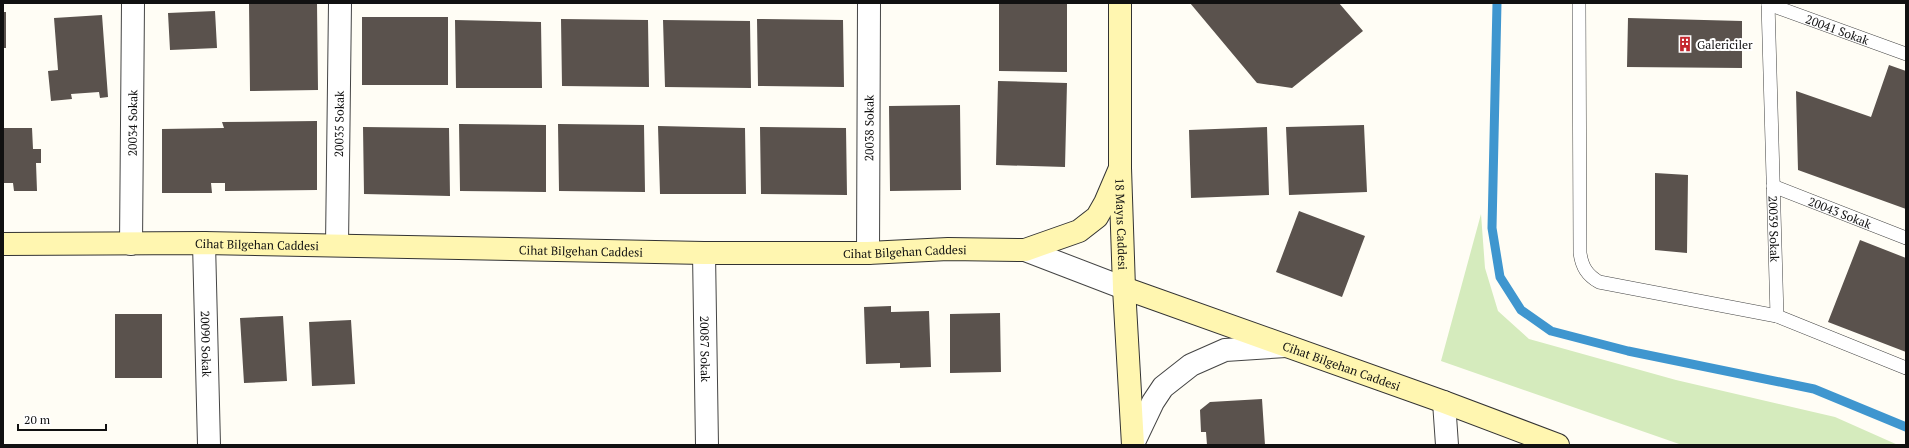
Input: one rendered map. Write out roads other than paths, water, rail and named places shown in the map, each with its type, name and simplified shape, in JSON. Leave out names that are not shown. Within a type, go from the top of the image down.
[{"type":"main road","name":"18 Mayıs Caddesi","points":[[1120,3],[1120,168],[1124,288],[1133,444]]},
{"type":"main road","name":"Cihat Bilgehan Caddesi","points":[[3,244],[204,243],[704,253],[868,253],[948,249],[1025,250],[1079,231],[1097,216],[1105,203],[1120,168]]},
{"type":"main road","name":"Cihat Bilgehan Caddesi","points":[[1124,288],[1444,402],[1558,445]]},
{"type":"street","name":"20034 Sokak","points":[[131,244],[133,3]]},
{"type":"street","name":"20035 Sokak","points":[[337,245],[340,3]]},
{"type":"street","name":"20038 Sokak","points":[[868,3],[868,253]]},
{"type":"street","name":"20090 Sokak","points":[[204,243],[208,445]]},
{"type":"street","points":[[1025,250],[1124,288]]},
{"type":"street","name":"20087 Sokak","points":[[704,253],[707,445]]},
{"type":"street","points":[[1133,444],[1153,402],[1163,387],[1191,365],[1225,350],[1288,346]]},
{"type":"street","points":[[1444,402],[1447,445]]},
{"type":"lane","points":[[1579,3],[1580,253],[1581,263],[1586,272],[1599,282],[1777,316],[1906,368]]},
{"type":"lane","name":"20039 Sokak","points":[[1768,4],[1777,316]]},
{"type":"lane","name":"20041 Sokak","points":[[1768,4],[1906,54]]},
{"type":"lane","name":"20043 Sokak","points":[[1773,186],[1906,238]]},
{"type":"waterway","points":[[1497,3],[1492,228],[1500,277],[1521,310],[1551,331],[1628,351],[1814,389],[1906,427]]},
{"type":"place","name":"Galericiler","points":[[1685,44]]}]
